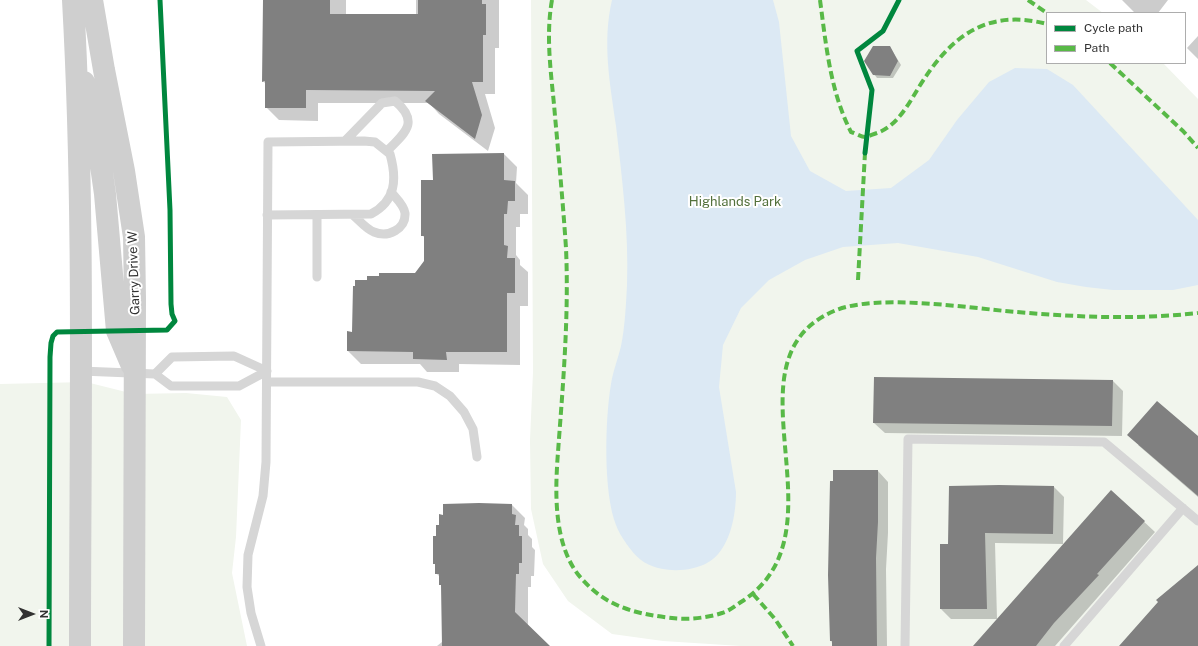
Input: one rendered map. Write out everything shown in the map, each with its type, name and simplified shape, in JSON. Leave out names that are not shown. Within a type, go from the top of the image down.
[{"type":"main road","points":[[73,0],[81,233],[80,646]]},
{"type":"main road","name":"Garry Drive W","points":[[92,0],[124,172],[134,237],[145,373],[134,646]]},
{"type":"main road","points":[[76,60],[93,110],[105,194],[117,332],[145,373]]},
{"type":"lane","points":[[344,141],[382,103],[395,101],[407,115],[409,126],[406,132],[387,151]]},
{"type":"lane","points":[[261,646],[251,613],[247,587],[248,555],[264,496],[266,462],[267,215],[268,142],[375,142],[390,154],[393,163],[392,192],[382,208],[371,214],[267,215]]},
{"type":"lane","points":[[353,215],[374,232],[388,235],[394,232],[403,222],[405,214],[404,209],[392,192]]},
{"type":"lane","points":[[317,215],[317,277]]},
{"type":"lane","points":[[145,373],[172,357],[180,356],[234,356],[267,371]]},
{"type":"lane","points":[[81,371],[145,373],[171,386],[239,386],[267,371]]},
{"type":"lane","points":[[267,382],[418,382],[435,386],[450,396],[464,412],[473,429],[477,457]]},
{"type":"lane","points":[[905,646],[908,439],[1104,442],[1198,521]]},
{"type":"lane","points":[[1064,646],[1183,508]]},
{"type":"green space","name":"Highlands Park","points":[[531,0],[1086,0],[1102,12],[1046,12],[1046,64],[1164,64],[1198,99],[1198,646],[741,646],[663,641],[612,634],[568,601],[543,564],[531,509],[530,440],[533,372]]},
{"type":"green space","points":[[86,382],[134,394],[186,393],[227,397],[241,420],[236,537],[232,573],[247,646],[0,646],[0,384]]},
{"type":"shaded area","points":[[612,0],[773,0],[779,22],[791,136],[810,171],[846,191],[891,188],[929,160],[957,120],[989,82],[1015,68],[1047,69],[1073,85],[1198,220],[1198,285],[1173,290],[1113,290],[1086,287],[1057,282],[978,257],[898,243],[843,247],[805,260],[769,280],[741,308],[723,345],[719,387],[736,492],[733,521],[726,541],[715,557],[707,563],[691,569],[665,569],[648,564],[641,560],[630,549],[616,525],[612,511],[607,475],[607,416],[612,379],[621,346],[627,285],[627,245],[623,185],[611,94],[607,47],[609,16]]},
{"type":"building","points":[[263,0],[330,0],[330,14],[418,14],[418,0],[482,0],[482,4],[486,4],[486,35],[483,35],[483,82],[472,82],[482,115],[475,139],[425,101],[435,91],[306,90],[306,108],[265,108],[265,81],[262,82]]},
{"type":"building","points":[[873,46],[890,46],[898,61],[890,76],[873,75],[864,61]]},
{"type":"building","points":[[504,153],[504,180],[515,181],[515,201],[508,201],[507,214],[504,214],[504,245],[508,246],[507,258],[515,258],[515,293],[507,293],[507,352],[446,352],[447,360],[413,359],[413,352],[347,351],[347,331],[352,332],[353,286],[355,286],[355,280],[367,280],[367,276],[379,276],[379,273],[415,273],[424,261],[424,236],[421,236],[421,180],[433,180],[432,154]]},
{"type":"building","points":[[874,377],[1113,380],[1112,426],[873,423]]},
{"type":"building","points":[[1157,401],[1198,436],[1198,496],[1127,435]]},
{"type":"building","points":[[833,470],[878,470],[876,558],[877,646],[832,646],[832,641],[830,641],[828,575],[830,481],[833,481]]},
{"type":"building","points":[[949,486],[1054,486],[1053,534],[985,533],[987,609],[940,609],[940,544],[948,544]]},
{"type":"building","points":[[1111,490],[1145,521],[1097,574],[1099,575],[1054,623],[1036,646],[973,646]]},
{"type":"building","points":[[443,504],[512,504],[512,514],[516,515],[515,525],[519,525],[519,536],[522,536],[522,563],[519,563],[519,574],[516,574],[515,612],[550,646],[442,646],[441,585],[439,585],[439,574],[435,574],[435,564],[433,564],[433,536],[436,536],[436,525],[439,525],[439,514],[443,515]]},
{"type":"building","points":[[1198,565],[1198,646],[1119,646],[1158,602],[1156,600]]},
{"type":"marked path","points":[[552,0],[549,44],[564,215],[567,274],[565,350],[556,484],[558,518],[565,550],[572,565],[581,578],[591,588],[611,602],[634,611],[672,618],[684,619],[710,616],[727,611],[741,602],[772,571],[786,534],[788,492],[783,407],[786,368],[801,335],[834,311],[852,306],[897,302],[1084,316],[1130,317],[1198,313]]},
{"type":"marked path","points":[[820,0],[830,67],[838,100],[851,132],[865,137],[884,130],[896,120],[906,108],[931,69],[957,41],[972,31],[988,24],[1006,20],[1025,20],[1046,24]]},
{"type":"marked path","points":[[1028,0],[1046,12]]},
{"type":"marked path","points":[[1111,64],[1183,131],[1198,148]]},
{"type":"marked path","points":[[858,280],[865,153]]},
{"type":"marked path","points":[[753,594],[775,619],[793,646]]},
{"type":"cycle path","points":[[49,646],[50,357],[53,336],[57,332],[167,330],[175,321],[172,314],[171,304],[170,210],[160,0]]},
{"type":"cycle path","points":[[865,153],[872,90],[857,51],[883,31],[899,0]]}]
